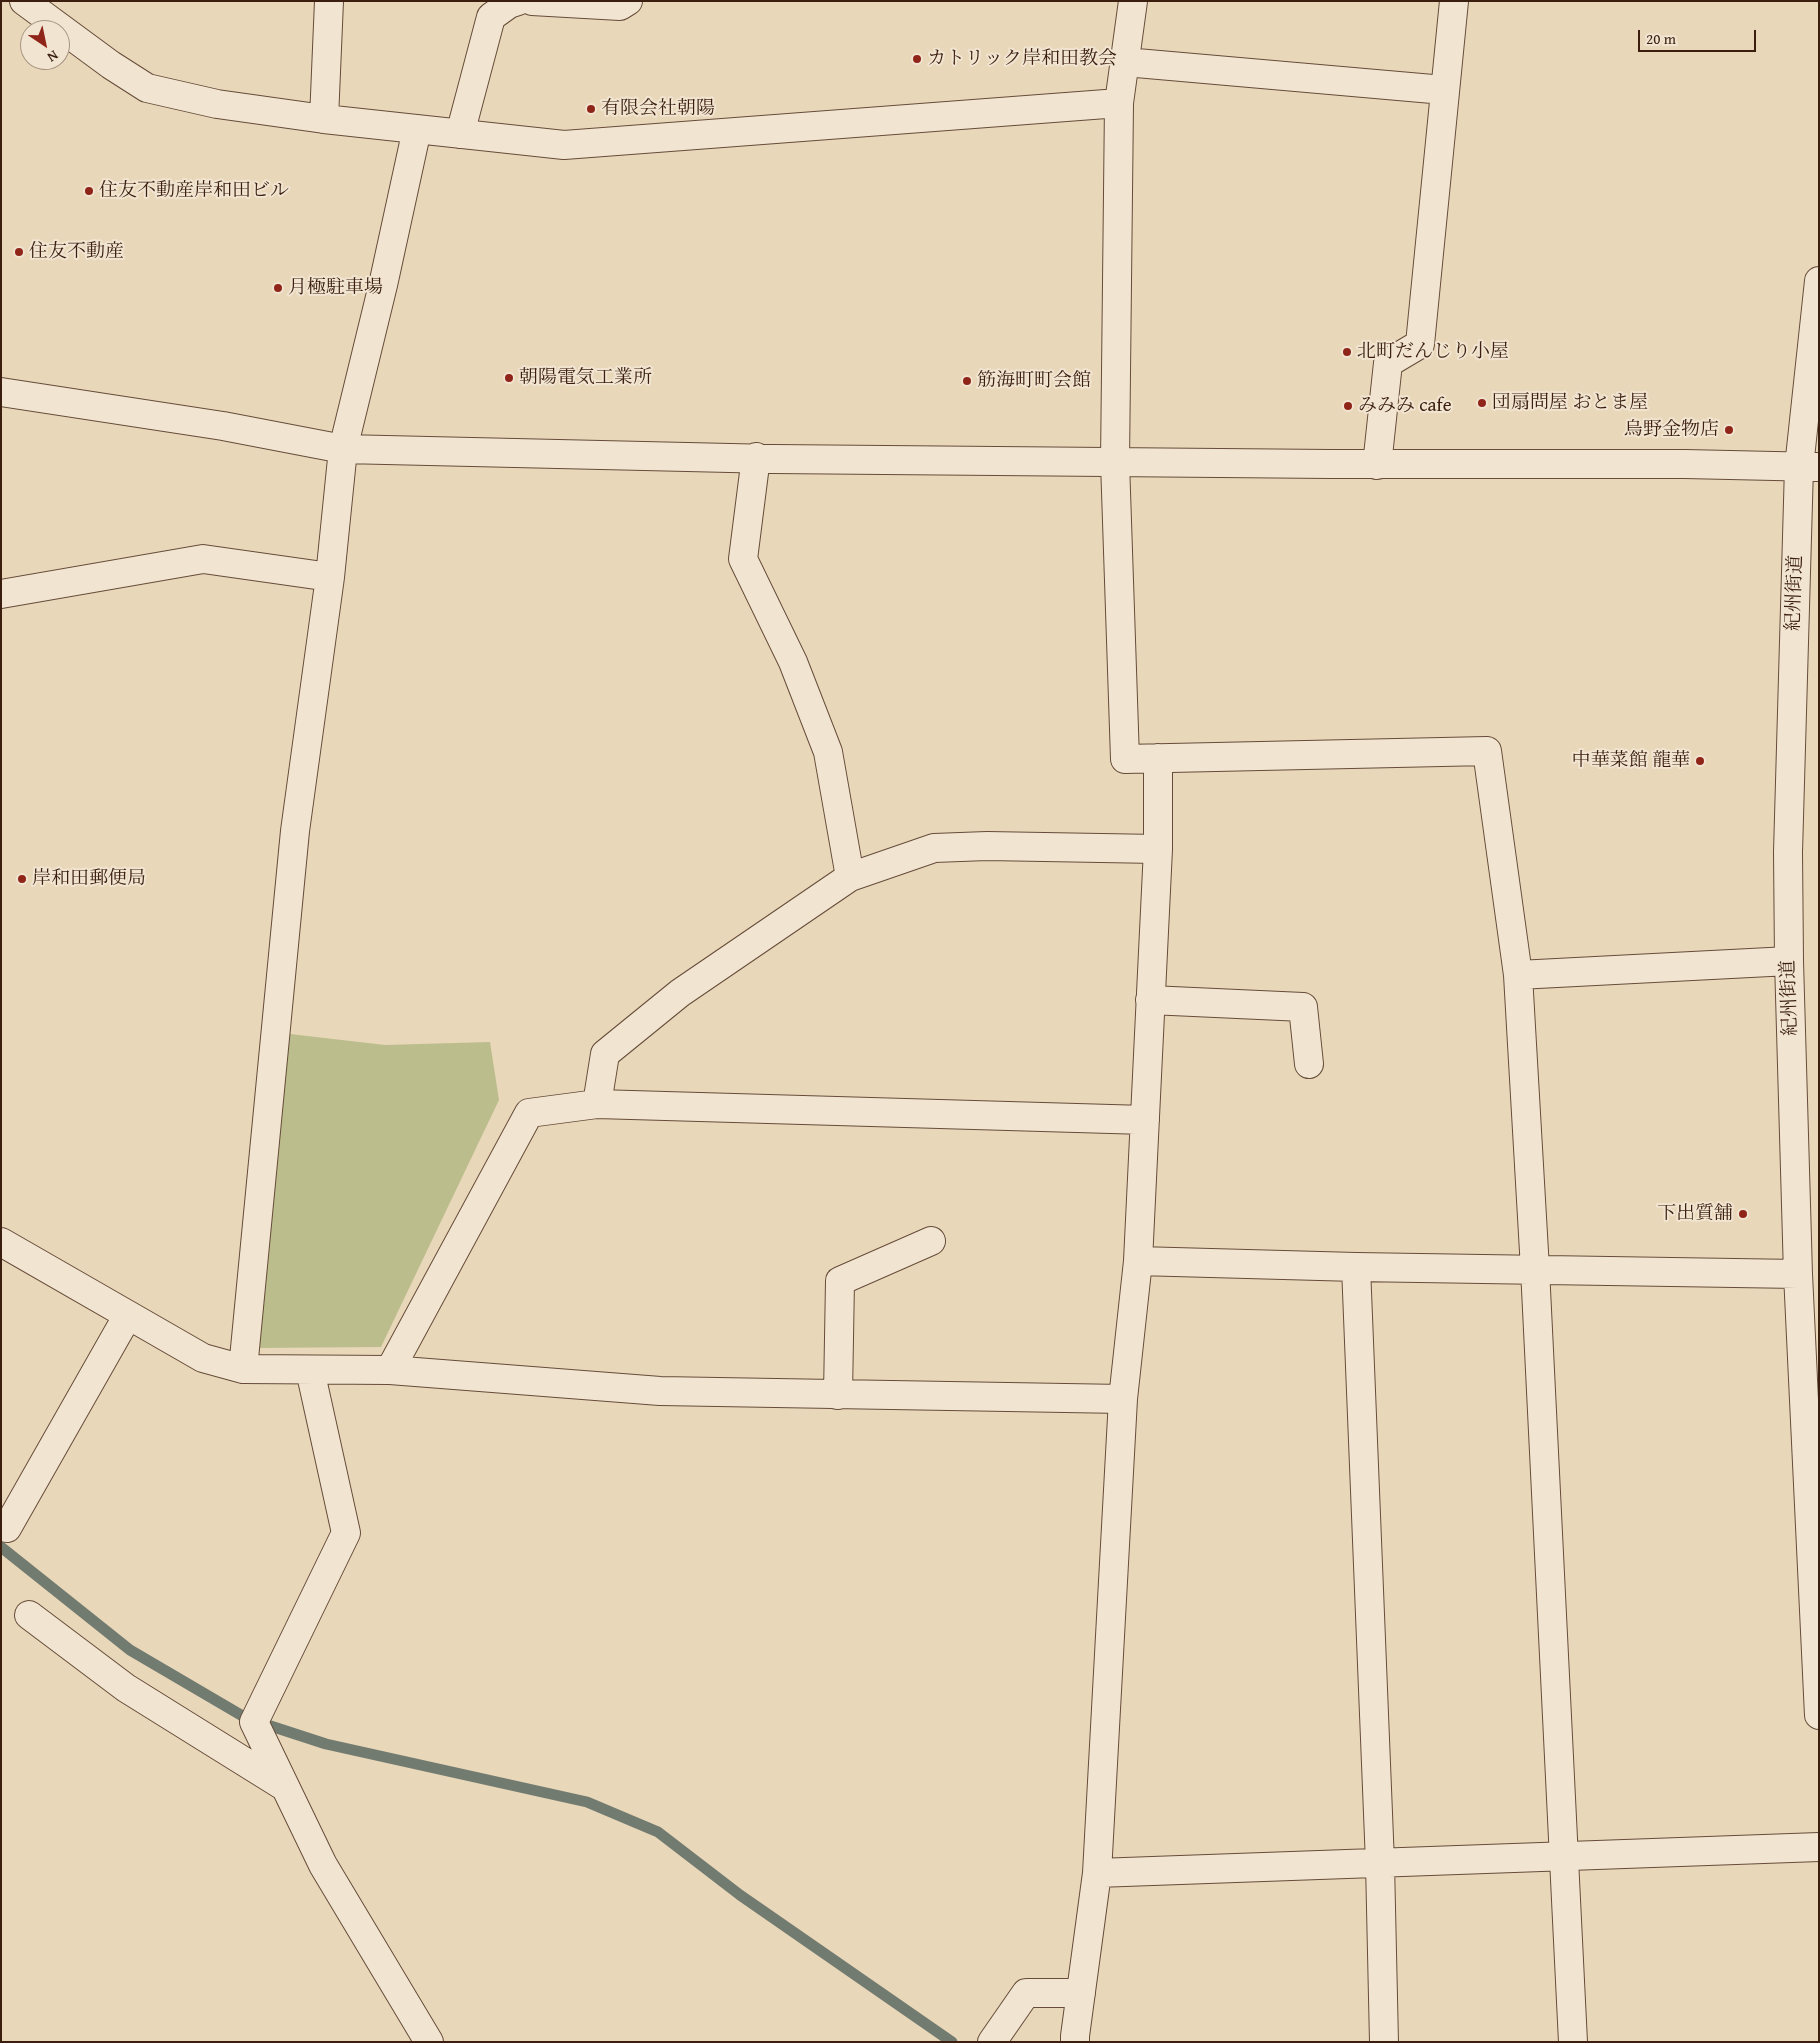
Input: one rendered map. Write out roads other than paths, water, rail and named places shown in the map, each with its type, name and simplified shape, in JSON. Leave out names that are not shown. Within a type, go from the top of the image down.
[{"type":"street","points":[[24,1],[111,65],[147,88],[217,104],[324,119],[564,145],[1119,102]]},
{"type":"street","points":[[324,119],[329,1]]},
{"type":"street","points":[[460,134],[491,17],[509,4],[518,1]]},
{"type":"street","points":[[532,1],[620,6],[628,1]]},
{"type":"street","points":[[1133,1],[1119,102],[1115,462],[1125,759],[1487,751],[1518,975],[1535,1269],[1573,2042]]},
{"type":"street","points":[[1377,465],[1388,363],[1420,344],[1454,1]]},
{"type":"street","points":[[1125,62],[1444,90]]},
{"type":"street","points":[[244,1369],[295,831],[330,577],[343,449],[383,285],[417,129]]},
{"type":"street","name":"紀州街道","points":[[1819,281],[1788,852],[1789,962],[1798,1274],[1811,1395],[1819,1715]]},
{"type":"street","points":[[1,392],[223,426],[343,449],[1115,462],[1377,465],[1685,464],[1809,467]]},
{"type":"street","points":[[756,457],[743,559],[793,662],[828,752],[850,878]]},
{"type":"street","points":[[1,594],[202,559],[330,577]]},
{"type":"street","points":[[1075,2042],[1097,1873],[1123,1399],[1138,1261],[1158,849],[1158,758]]},
{"type":"street","points":[[597,1104],[605,1054],[680,993],[850,878],[934,848],[987,846],[1158,849]]},
{"type":"street","points":[[1518,975],[1789,962]]},
{"type":"street","points":[[1150,1000],[1303,1007],[1309,1064]]},
{"type":"street","points":[[390,1370],[529,1113],[597,1104],[1145,1120]]},
{"type":"street","points":[[838,1395],[840,1280],[931,1241]]},
{"type":"street","points":[[1,1242],[203,1358],[244,1369],[390,1370],[660,1391],[1123,1399]]},
{"type":"street","points":[[1138,1261],[1356,1267],[1798,1274]]},
{"type":"street","points":[[1356,1267],[1380,1863],[1384,2042]]},
{"type":"street","points":[[7,1528],[128,1315]]},
{"type":"street","points":[[310,1370],[346,1533],[254,1722],[322,1864],[429,2042]]},
{"type":"street","points":[[29,1615],[126,1688],[285,1787]]},
{"type":"street","points":[[1097,1873],[1819,1847]]},
{"type":"street","points":[[992,2042],[1026,1993],[1081,1993]]},
{"type":"waterway","points":[[1,1547],[130,1650],[246,1718],[326,1744],[587,1802],[658,1832],[740,1895],[952,2042]]},
{"type":"place","name":"カトリック岸和田教会","points":[[917,59]]},
{"type":"place","name":"有限会社朝陽","points":[[591,109]]},
{"type":"place","name":"住友不動産岸和田ビル","points":[[89,191]]},
{"type":"place","name":"住友不動産","points":[[19,252]]},
{"type":"place","name":"月極駐車場","points":[[278,288]]},
{"type":"place","name":"北町だんじり小屋","points":[[1347,352]]},
{"type":"place","name":"朝陽電気工業所","points":[[509,378]]},
{"type":"place","name":"筋海町町会館","points":[[967,381]]},
{"type":"place","name":"団扇問屋 おとま屋","points":[[1482,403]]},
{"type":"place","name":"みみみ cafe","points":[[1348,406]]},
{"type":"place","name":"烏野金物店","points":[[1729,430]]},
{"type":"place","name":"中華菜館 龍華","points":[[1700,761]]},
{"type":"place","name":"岸和田郵便局","points":[[22,879]]},
{"type":"place","name":"下出質舗","points":[[1743,1214]]}]
